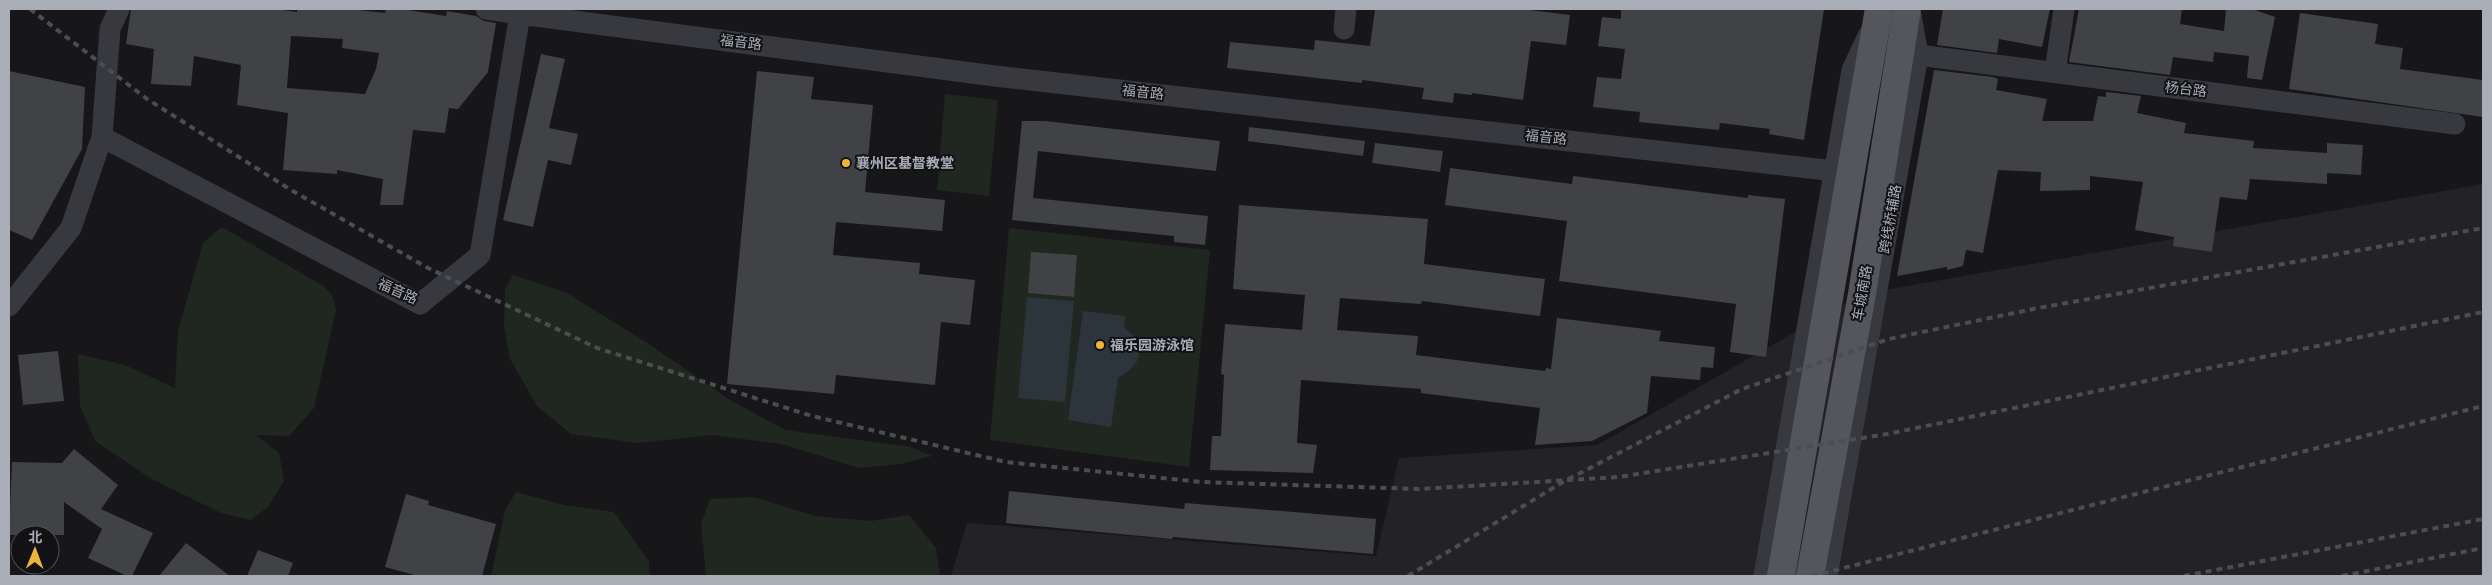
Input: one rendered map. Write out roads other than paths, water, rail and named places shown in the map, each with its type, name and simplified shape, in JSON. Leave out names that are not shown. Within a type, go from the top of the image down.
[{"type":"main road","name":"车城南路","points":[[1810,576],[1862,294],[1909,9]]},
{"type":"main road","points":[[1781,576],[1878,12]]},
{"type":"street","points":[[9,306],[71,228],[102,137],[110,28],[119,9]]},
{"type":"street","points":[[486,9],[520,14]]},
{"type":"street","name":"跨线桥辅路","points":[[1827,576],[1918,55],[1909,9]]},
{"type":"street","points":[[2055,72],[2064,9]]},
{"type":"street","points":[[1764,576],[1852,70],[1878,12]]},
{"type":"street","name":"福音路","points":[[102,137],[420,304],[480,255],[520,14],[995,76],[1835,171]]},
{"type":"street","name":"杨台路","points":[[1918,55],[2455,124]]},
{"type":"railway","points":[[30,9],[147,99],[291,190],[428,268],[597,348],[812,416],[1006,462],[1201,482],[1419,489],[1619,477],[1887,434],[2483,312]]},
{"type":"railway","points":[[1408,576],[1563,482],[1742,389],[1889,339],[2033,309],[2483,228]]},
{"type":"railway","points":[[1812,576],[2483,406]]},
{"type":"railway","points":[[2184,576],[2483,519]]},
{"type":"railway","points":[[2342,576],[2483,548]]},
{"type":"place","name":"襄州区基督教堂","points":[[846,163]]},
{"type":"place","name":"福乐园游泳馆","points":[[1100,345]]}]
